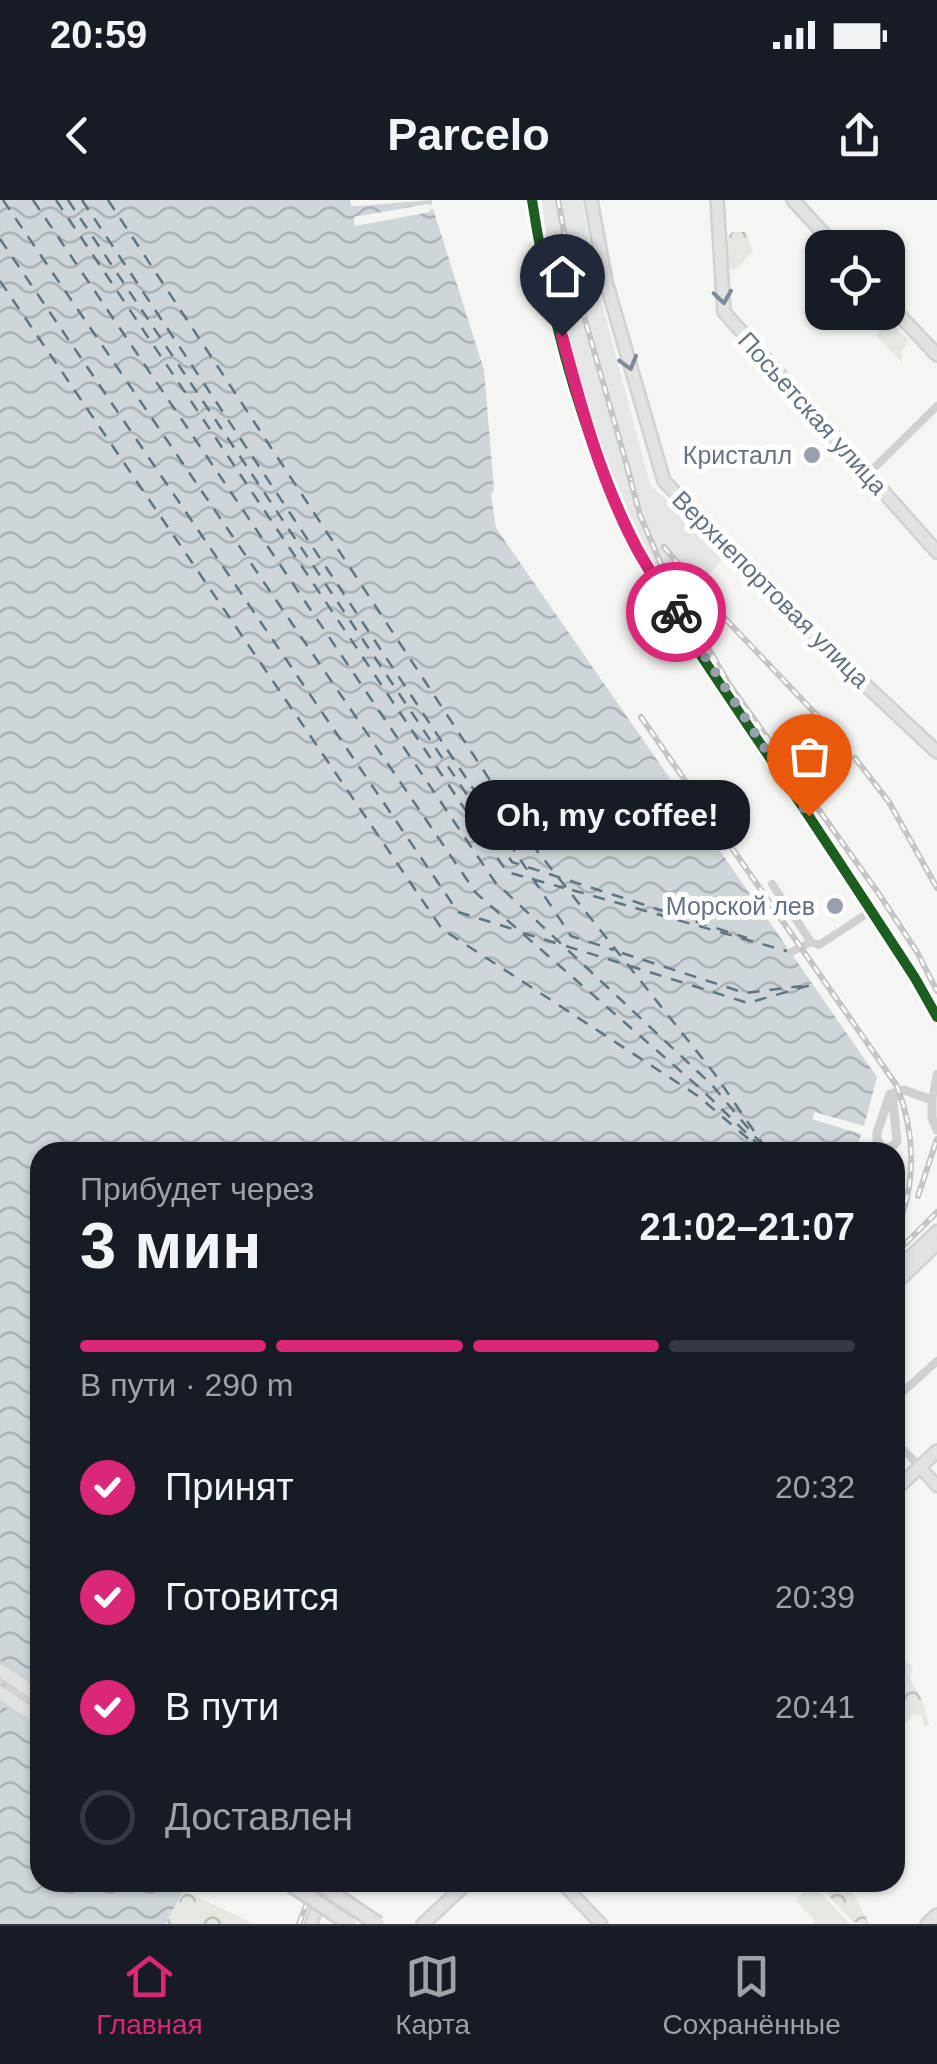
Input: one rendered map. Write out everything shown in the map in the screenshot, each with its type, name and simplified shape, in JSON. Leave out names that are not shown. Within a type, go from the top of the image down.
[{"type":"highway","points":[[0,1670],[30,1690]]},
{"type":"highway","points":[[0,1693],[30,1712]]},
{"type":"highway","points":[[302,1892],[350,1924]]},
{"type":"highway","points":[[331,1892],[378,1924]]},
{"type":"main road","name":"Верхнепортовая улица","points":[[591,200],[606,282],[664,482],[848,668],[936,748]]},
{"type":"main road","name":"Посьетская улица","points":[[717,200],[724,312],[937,552]]},
{"type":"main road","points":[[793,200],[820,230]]},
{"type":"main road","points":[[905,321],[937,356]]},
{"type":"main road","points":[[905,1261],[937,1231]]},
{"type":"main road","points":[[905,1274],[937,1244]]},
{"type":"main road","points":[[905,1481],[937,1451]]},
{"type":"main road","points":[[920,1467],[937,1486]]},
{"type":"main road","points":[[310,1924],[323,1892]]},
{"type":"main road","points":[[423,1924],[457,1892]]},
{"type":"main road","points":[[571,1892],[601,1924]]},
{"type":"main road","points":[[927,1924],[937,1916]]},
{"type":"street","points":[[532,200],[542,268],[581,405],[636,548],[715,676],[872,910],[937,1017]]},
{"type":"street","points":[[868,474],[937,406]]},
{"type":"street","points":[[772,884],[811,942]]},
{"type":"street","points":[[792,952],[811,942],[819,944],[872,910]]},
{"type":"street","points":[[937,1074],[932,1100],[937,1130]]},
{"type":"street","points":[[897,1092],[893,1100],[897,1142]]},
{"type":"street","points":[[879,1142],[877,1134],[890,1094],[914,1092],[932,1100]]},
{"type":"street","points":[[905,1390],[937,1361]]},
{"type":"street","points":[[905,1451],[920,1467]]},
{"type":"shaded area","points":[[542,200],[582,200],[597,284],[650,485],[723,559],[703,580],[673,599],[636,539],[601,450],[550,266]]},
{"type":"green space","points":[[733,232],[746,232],[753,251],[737,269],[730,270],[726,250]]},
{"type":"green space","points":[[881,330],[898,330],[909,340],[901,352],[903,363],[875,335]]},
{"type":"green space","points":[[905,1660],[913,1667],[910,1679],[922,1700],[929,1725],[924,1726],[921,1715],[913,1715],[905,1724]]},
{"type":"green space","points":[[187,1892],[254,1924],[165,1924]]},
{"type":"green space","points":[[804,1892],[820,1892],[850,1924],[812,1924],[815,1921],[795,1900]]},
{"type":"green space","points":[[825,1892],[853,1892],[869,1924],[853,1922]]},
{"type":"water","points":[[0,200],[350,200],[351,206],[359,206],[432,200],[432,205],[354,217],[355,225],[433,209],[484,370],[496,528],[877,1077],[864,1126],[815,1112],[812,1119],[861,1134],[859,1142],[30,1142],[30,1892],[183,1892],[165,1924],[0,1924]]},
{"type":"pier","points":[[432,205],[430,212],[355,226],[354,217]]},
{"type":"ferry route","points":[[3,200],[476,893],[701,1089],[756,1142]]},
{"type":"ferry route","points":[[33,200],[495,882],[712,1085],[760,1142]]},
{"type":"ferry route","points":[[56,200],[507,872],[564,888]]},
{"type":"ferry route","points":[[68,200],[512,862],[747,938]]},
{"type":"ferry route","points":[[82,200],[571,936],[614,950]]},
{"type":"ferry route","points":[[108,200],[534,847],[714,1073],[762,1142]]},
{"type":"ferry route","points":[[0,239],[458,912],[516,930]]},
{"type":"ferry route","points":[[0,281],[442,929],[698,1096],[752,1142]]},
{"type":"ferry route","points":[[572,890],[790,952]]},
{"type":"ferry route","points":[[523,933],[559,944]]},
{"type":"ferry route","points":[[566,946],[748,1003],[814,984]]},
{"type":"ferry route","points":[[622,953],[745,993],[802,986]]},
{"type":"railway","points":[[558,200],[572,274],[631,480]]},
{"type":"railway","points":[[627,467],[640,515],[663,569],[729,684],[879,894],[937,991]]},
{"type":"railway","points":[[664,547],[717,610],[830,729]]},
{"type":"railway","points":[[641,717],[897,1086],[911,1142],[905,1204]]},
{"type":"railway","points":[[855,758],[889,802],[937,888]]},
{"type":"railway","points":[[918,1196],[937,1139]]},
{"type":"railway","points":[[905,1244],[937,1212]]},
{"type":"railway","points":[[299,1924],[311,1892]]},
{"type":"cycle path","points":[[532,200],[570,375],[615,502],[634,542],[690,638],[937,1017]]},
{"type":"way so far","points":[[676,612],[809,816]]},
{"type":"place","name":"Кристалл","points":[[812,455]]},
{"type":"place","name":"Oh, my coffee!","points":[[809,816]]},
{"type":"place","name":"Морской лев","points":[[835,906]]},
{"type":"route","points":[[562,336],[590,433],[622,516],[636,548],[676,612]]}]
